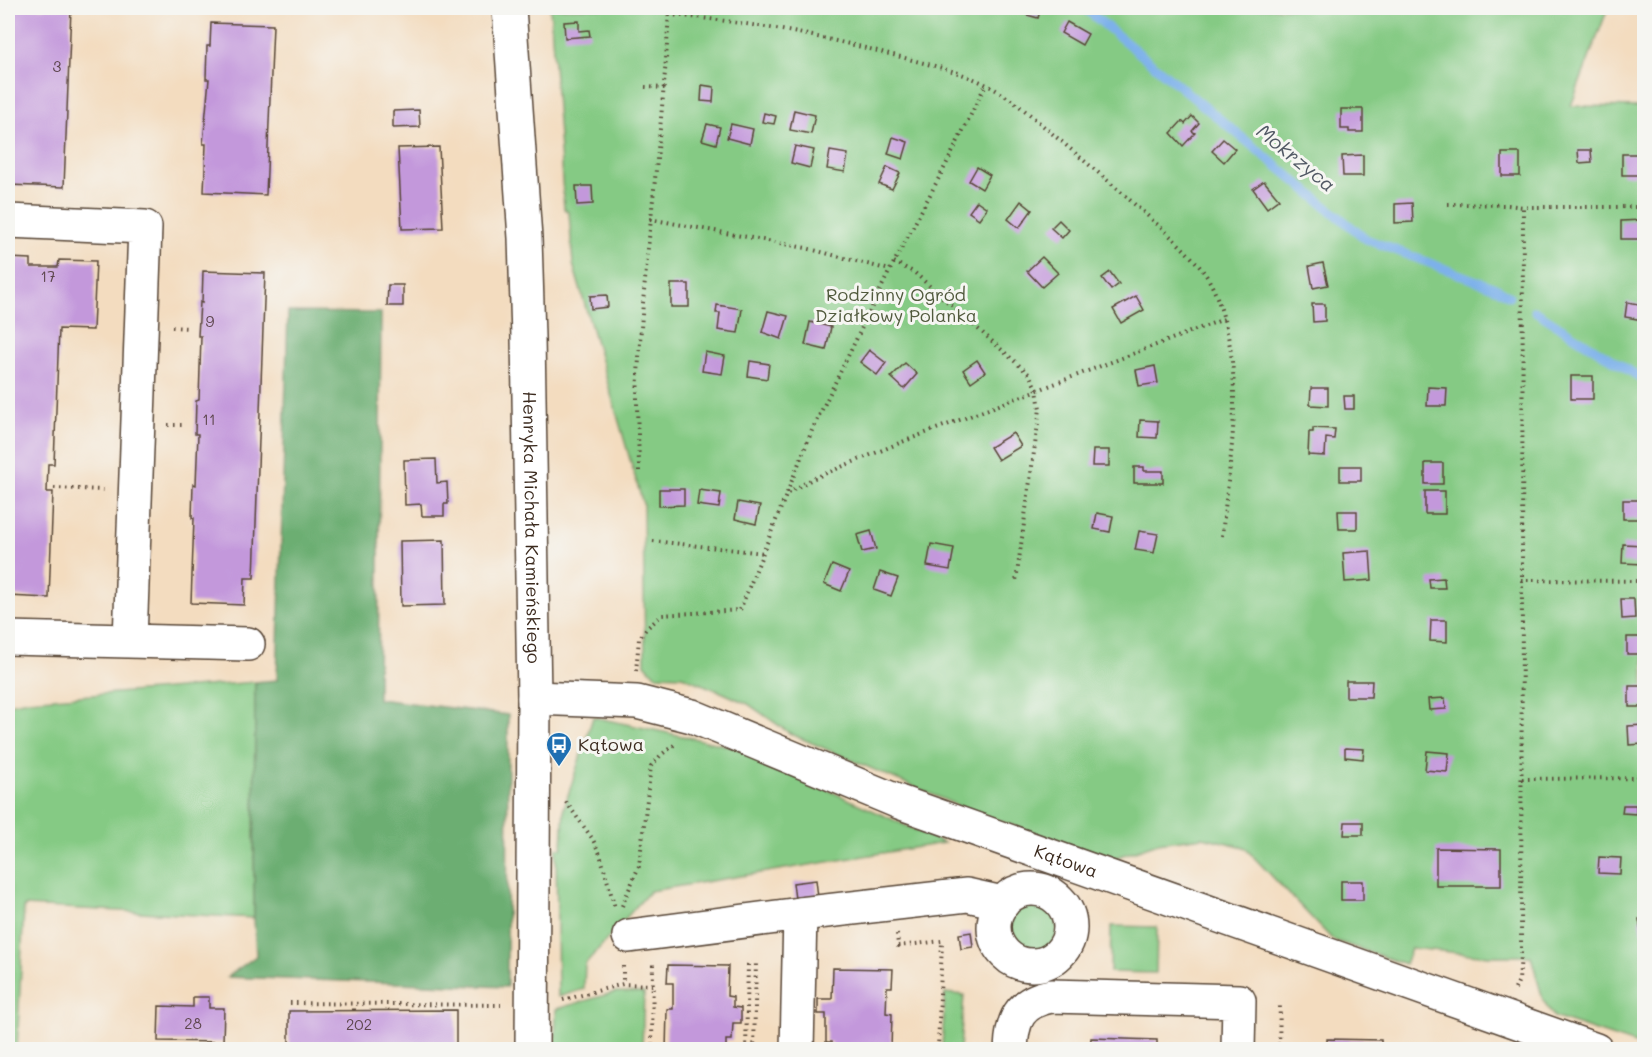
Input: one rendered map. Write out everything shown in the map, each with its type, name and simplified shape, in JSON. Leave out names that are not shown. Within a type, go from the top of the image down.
[{"type":"street","name":"Henryka Michała Kamieńskiego","points":[[509,8],[525,249],[534,698],[532,1050]]},
{"type":"street","points":[[8,221],[145,227],[130,640]]},
{"type":"street","points":[[8,638],[248,644]]},
{"type":"street","name":"Kątowa","points":[[534,698],[637,702],[692,716],[899,802],[1596,1050]]},
{"type":"street","points":[[622,931],[967,896],[1003,903],[1018,892],[1030,889],[1054,896],[1063,905],[1070,922],[1068,941],[1071,957],[1052,960],[1040,965],[1028,965],[1015,962],[1005,955],[994,932],[994,920],[1003,903]]},
{"type":"street","points":[[797,1050],[800,914]]},
{"type":"street","points":[[1011,1050],[1012,1029],[1016,1016],[1035,1000],[1051,996],[1239,1001],[1238,1050]]},
{"type":"path","points":[[639,471],[637,400],[650,219],[665,88],[669,8]]},
{"type":"path","points":[[669,15],[800,34],[860,46],[954,71],[986,84],[1005,95],[1034,118],[1166,233],[1203,271],[1214,291],[1232,351],[1235,382],[1233,424],[1222,536]]},
{"type":"path","points":[[637,702],[635,676],[637,652],[639,639],[646,629],[662,615],[740,610],[813,428],[894,262],[986,84]]},
{"type":"path","points":[[645,87],[665,88]]},
{"type":"path","points":[[1448,204],[1523,207],[1644,207]]},
{"type":"path","points":[[1504,1018],[1519,980],[1521,956],[1523,207]]},
{"type":"path","points":[[650,219],[806,248],[890,270]]},
{"type":"path","points":[[894,262],[915,273],[1029,374],[1037,390],[1040,409],[1016,581]]},
{"type":"path","points":[[787,494],[812,479],[1037,390],[1224,320]]},
{"type":"path","points":[[54,488],[135,492]]},
{"type":"path","points":[[653,541],[764,553]]},
{"type":"path","points":[[1521,580],[1644,581]]},
{"type":"path","points":[[622,931],[639,866],[651,766],[678,741],[692,716]]},
{"type":"path","points":[[1522,779],[1644,778]]},
{"type":"path","points":[[562,796],[592,838],[600,854],[622,931],[623,984]]},
{"type":"path","points":[[895,904],[898,946],[942,941],[938,1050]]},
{"type":"path","points":[[652,1050],[653,959]]},
{"type":"path","points":[[746,1050],[748,965],[753,961],[754,1050]]},
{"type":"path","points":[[561,1000],[623,984],[653,985]]},
{"type":"path","points":[[1280,1002],[1280,1050]]},
{"type":"path","points":[[290,1003],[486,1005]]},
{"type":"path","points":[[354,1004],[354,1010]]},
{"type":"green space","name":"Rodzinny Ogród Działkowy Polanka","points":[[550,8],[1608,8],[1571,106],[1644,107],[1644,1047],[1554,1017],[1543,1000],[1531,956],[1489,956],[1411,948],[1405,964],[1333,940],[1244,847],[1203,837],[1158,843],[1109,860],[961,807],[791,734],[748,704],[682,676],[655,675],[645,664],[643,504],[573,264],[569,213],[564,208]]},
{"type":"green space","points":[[288,312],[381,313],[378,699],[508,715],[507,987],[227,977],[256,956],[254,918],[255,682],[277,680]]},
{"type":"green space","points":[[255,682],[254,918],[24,906],[17,1050],[8,1049],[8,704],[28,700]]},
{"type":"green space","points":[[593,717],[734,747],[944,843],[650,891],[585,964],[584,989],[558,997],[556,848],[562,848],[564,808]]},
{"type":"green space","points":[[1033,905],[1050,912],[1057,929],[1050,946],[1033,953],[1016,946],[1009,929],[1016,912]]},
{"type":"green space","points":[[1111,926],[1157,927],[1156,973],[1110,972]]},
{"type":"green space","points":[[616,992],[644,993],[642,1049],[555,1049],[556,1009]]},
{"type":"green space","points":[[945,993],[964,995],[960,1049],[942,1049]]},
{"type":"building","points":[[8,8],[71,8],[64,187],[8,185]]},
{"type":"building","points":[[1028,8],[1041,8],[1038,18],[1027,15]]},
{"type":"building","points":[[579,21],[579,31],[589,30],[590,36],[565,38],[564,22]]},
{"type":"building","points":[[1067,22],[1088,34],[1082,45],[1061,33]]},
{"type":"building","points":[[211,23],[273,25],[266,195],[204,192],[206,144],[203,144],[209,79],[206,79],[207,46],[210,46]]},
{"type":"building","points":[[702,85],[714,87],[713,102],[701,101]]},
{"type":"building","points":[[1341,109],[1363,109],[1363,132],[1349,132],[1349,129],[1341,129]]},
{"type":"building","points":[[419,110],[420,127],[393,128],[393,111]]},
{"type":"building","points":[[794,110],[815,115],[811,134],[790,130]]},
{"type":"building","points":[[764,113],[776,116],[774,124],[762,122]]},
{"type":"building","points":[[1192,116],[1199,123],[1192,131],[1195,133],[1183,146],[1171,133],[1182,121],[1185,124]]},
{"type":"building","points":[[707,124],[720,127],[716,144],[702,140]]},
{"type":"building","points":[[731,124],[753,129],[750,144],[727,138]]},
{"type":"building","points":[[893,137],[908,142],[903,159],[888,154]]},
{"type":"building","points":[[1223,139],[1235,149],[1224,162],[1212,151]]},
{"type":"building","points":[[795,146],[814,150],[810,168],[791,163]]},
{"type":"building","points":[[439,147],[443,228],[402,229],[398,148]]},
{"type":"building","points":[[1578,150],[1591,150],[1592,162],[1579,163]]},
{"type":"building","points":[[830,151],[848,154],[845,172],[827,169]]},
{"type":"building","points":[[1502,153],[1520,153],[1520,176],[1502,176]]},
{"type":"building","points":[[1622,154],[1644,154],[1644,175],[1622,175]]},
{"type":"building","points":[[1363,155],[1363,176],[1343,176],[1342,156]]},
{"type":"building","points":[[887,167],[900,173],[892,189],[879,184]]},
{"type":"building","points":[[977,167],[990,175],[982,189],[969,181]]},
{"type":"building","points":[[1264,181],[1279,199],[1267,208],[1253,189]]},
{"type":"building","points":[[576,186],[592,186],[593,204],[577,205]]},
{"type":"building","points":[[977,201],[987,208],[979,219],[969,212]]},
{"type":"building","points":[[1021,201],[1032,210],[1019,228],[1008,219]]},
{"type":"building","points":[[1412,203],[1413,222],[1395,223],[1395,204]]},
{"type":"building","points":[[1059,220],[1069,230],[1062,238],[1051,228]]},
{"type":"building","points":[[1642,220],[1642,239],[1621,239],[1621,221]]},
{"type":"building","points":[[1042,257],[1058,273],[1042,287],[1027,271]]},
{"type":"building","points":[[8,258],[31,259],[31,267],[58,267],[59,260],[96,261],[93,330],[59,329],[54,464],[48,464],[47,492],[53,492],[49,598],[8,596]]},
{"type":"building","points":[[1323,263],[1328,285],[1313,288],[1309,266]]},
{"type":"building","points":[[203,271],[265,273],[254,578],[245,578],[244,605],[191,603],[193,484],[196,485],[198,434],[195,434],[196,401],[199,400],[201,336],[198,336]]},
{"type":"building","points":[[1110,272],[1119,284],[1111,290],[1102,278]]},
{"type":"building","points":[[671,284],[689,284],[689,307],[671,307]]},
{"type":"building","points":[[388,285],[403,285],[403,306],[387,306]]},
{"type":"building","points":[[607,295],[608,307],[591,309],[590,296]]},
{"type":"building","points":[[1136,296],[1144,310],[1121,323],[1113,309]]},
{"type":"building","points":[[1627,302],[1644,305],[1643,320],[1625,317]]},
{"type":"building","points":[[1312,304],[1325,304],[1325,321],[1313,322]]},
{"type":"building","points":[[717,305],[742,309],[738,333],[718,330],[720,313],[716,313]]},
{"type":"building","points":[[768,311],[788,316],[781,339],[762,332]]},
{"type":"building","points":[[810,322],[831,327],[826,350],[805,345]]},
{"type":"building","points":[[869,350],[886,363],[877,375],[860,362]]},
{"type":"building","points":[[705,352],[725,356],[722,374],[702,371]]},
{"type":"building","points":[[977,360],[985,372],[971,382],[963,370]]},
{"type":"building","points":[[750,361],[769,364],[767,379],[748,376]]},
{"type":"building","points":[[905,363],[917,374],[904,389],[891,377]]},
{"type":"building","points":[[1155,366],[1158,383],[1139,386],[1136,370]]},
{"type":"building","points":[[1571,376],[1593,376],[1593,399],[1571,399]]},
{"type":"building","points":[[1428,387],[1447,388],[1446,406],[1427,406]]},
{"type":"building","points":[[1311,388],[1328,388],[1328,406],[1310,405]]},
{"type":"building","points":[[1344,396],[1354,396],[1354,409],[1345,409]]},
{"type":"building","points":[[1140,420],[1158,421],[1157,438],[1139,437]]},
{"type":"building","points":[[1313,428],[1335,429],[1334,439],[1326,438],[1325,456],[1308,455],[1309,432],[1313,432]]},
{"type":"building","points":[[1013,433],[1021,446],[998,460],[990,447]]},
{"type":"building","points":[[1643,433],[1644,453],[1642,453]]},
{"type":"building","points":[[1093,450],[1109,450],[1109,466],[1092,466]]},
{"type":"building","points":[[436,459],[437,483],[447,482],[448,504],[444,504],[444,516],[422,516],[421,504],[405,505],[404,460]]},
{"type":"building","points":[[1425,463],[1443,463],[1443,484],[1425,484]]},
{"type":"building","points":[[1340,466],[1361,466],[1361,481],[1340,481]]},
{"type":"building","points":[[1134,467],[1144,467],[1144,471],[1163,471],[1163,483],[1134,483]]},
{"type":"building","points":[[659,489],[684,489],[684,505],[659,506]]},
{"type":"building","points":[[699,490],[721,493],[719,508],[697,505]]},
{"type":"building","points":[[1425,491],[1445,491],[1445,514],[1425,514]]},
{"type":"building","points":[[1623,500],[1644,500],[1644,519],[1623,519]]},
{"type":"building","points":[[738,502],[760,506],[756,524],[735,519]]},
{"type":"building","points":[[1338,511],[1357,511],[1357,529],[1339,529]]},
{"type":"building","points":[[1097,513],[1113,516],[1110,532],[1094,529]]},
{"type":"building","points":[[871,531],[876,549],[862,552],[857,535]]},
{"type":"building","points":[[1139,531],[1158,534],[1154,553],[1135,550]]},
{"type":"building","points":[[444,540],[445,605],[401,606],[400,541]]},
{"type":"building","points":[[931,544],[954,548],[950,570],[927,566]]},
{"type":"building","points":[[1623,544],[1644,545],[1644,564],[1622,563]]},
{"type":"building","points":[[1370,551],[1372,580],[1345,582],[1343,553]]},
{"type":"building","points":[[832,565],[849,572],[841,591],[824,584]]},
{"type":"building","points":[[880,572],[898,578],[891,596],[874,590]]},
{"type":"building","points":[[1444,578],[1445,588],[1430,588],[1429,579]]},
{"type":"building","points":[[1621,599],[1634,599],[1635,618],[1622,619]]},
{"type":"building","points":[[1431,620],[1447,620],[1447,642],[1430,641]]},
{"type":"building","points":[[1627,637],[1643,637],[1644,654],[1627,654]]},
{"type":"building","points":[[1346,681],[1372,681],[1371,697],[1346,697]]},
{"type":"building","points":[[1629,686],[1644,686],[1644,707],[1629,707]]},
{"type":"building","points":[[1445,698],[1446,709],[1429,710],[1428,699]]},
{"type":"building","points":[[1644,725],[1644,744],[1629,745],[1628,726]]},
{"type":"building","points":[[1345,748],[1364,749],[1363,759],[1345,757]]},
{"type":"building","points":[[1427,751],[1449,753],[1447,772],[1425,770]]},
{"type":"building","points":[[1623,805],[1636,805],[1636,814],[1622,813]]},
{"type":"building","points":[[1345,822],[1363,822],[1363,835],[1344,835]]},
{"type":"building","points":[[1436,848],[1501,849],[1501,886],[1436,886]]},
{"type":"building","points":[[1599,857],[1621,858],[1620,874],[1598,873]]},
{"type":"building","points":[[816,880],[818,897],[795,899],[793,883]]},
{"type":"building","points":[[1341,881],[1363,881],[1363,900],[1341,900]]},
{"type":"building","points":[[1644,917],[1644,932],[1641,932],[1639,919]]},
{"type":"building","points":[[971,932],[973,947],[961,949],[959,934]]},
{"type":"building","points":[[668,965],[728,966],[727,996],[733,997],[733,1007],[741,1008],[741,1023],[733,1023],[732,1040],[726,1040],[726,1050],[666,1050],[667,1009],[673,1009],[673,983],[667,983]]},
{"type":"building","points":[[833,968],[893,969],[892,987],[887,987],[886,1013],[892,1014],[891,1050],[832,1050],[832,1042],[826,1042],[826,1014],[818,1014],[818,999],[832,999]]},
{"type":"building","points":[[193,997],[209,997],[209,1008],[224,1008],[223,1042],[158,1041],[159,1006],[193,1007]]},
{"type":"building","points":[[456,1010],[456,1050],[289,1050],[289,1011]]},
{"type":"building","points":[[1091,1038],[1157,1040],[1157,1050],[1090,1050]]},
{"type":"building","points":[[1327,1039],[1381,1040],[1381,1050],[1327,1050]]},
{"type":"waterway","name":"Mokrzyca","points":[[1084,8],[1366,239],[1498,289],[1509,296]]},
{"type":"waterway","name":"Mokrzyca","points":[[1535,311],[1644,380]]},
{"type":"place","name":"Kątowa","points":[[559,768]]}]
